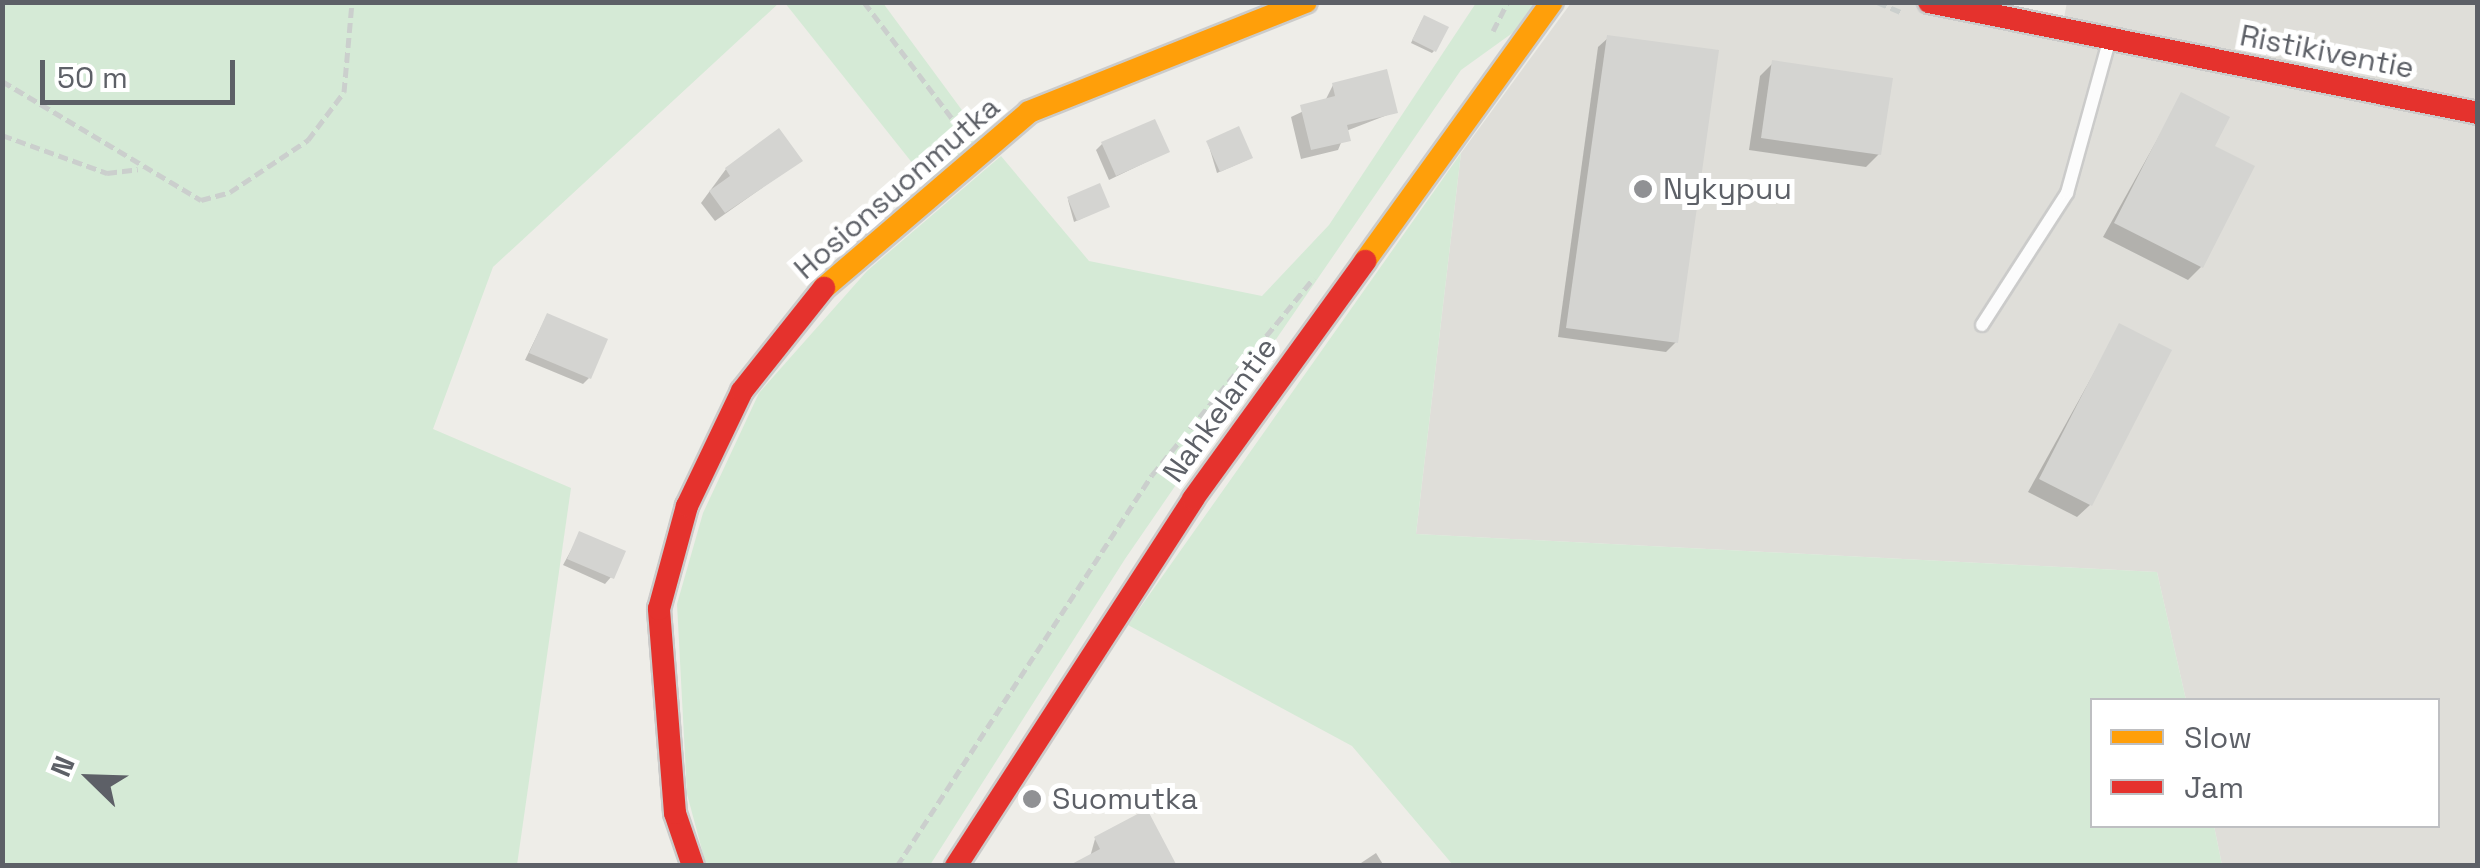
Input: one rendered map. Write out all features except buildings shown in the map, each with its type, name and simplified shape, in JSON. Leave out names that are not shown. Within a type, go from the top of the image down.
[{"type":"street","name":"Hosionsuonmutka","points":[[694,866],[675,813],[659,608],[686,506],[742,391],[824,287],[975,152],[1029,112],[1306,2]]},
{"type":"street","name":"Nahkelantie","points":[[956,866],[1193,500],[1552,2]]},
{"type":"street","name":"Ristikiventie","points":[[1929,2],[2478,114]]},
{"type":"lane","points":[[1982,325],[2067,193],[2110,39]]},
{"type":"path","points":[[2,81],[141,169],[201,200],[230,192],[308,140],[344,92],[352,2]]},
{"type":"path","points":[[864,2],[975,152]]},
{"type":"path","points":[[1482,50],[1508,2]]},
{"type":"path","points":[[2,135],[107,173],[141,169]]},
{"type":"path","points":[[897,866],[1152,475],[1322,269]]},
{"type":"shaded area","points":[[1887,2],[2064,18],[2067,2],[2477,3],[2477,865],[2222,865],[2214,828],[2440,828],[2440,698],[2186,698],[2157,572],[1416,534],[1461,153],[1571,3]]},
{"type":"green space","points":[[2,3],[779,3],[493,267],[433,429],[571,488],[517,865],[3,865]]},
{"type":"green space","points":[[785,3],[883,3],[981,136],[929,184]]},
{"type":"green space","points":[[1476,3],[1554,3],[1461,70],[1125,559],[930,865],[706,865],[687,794],[677,604],[703,513],[759,393],[867,271],[1001,156],[1089,261],[1262,296],[1329,225]]},
{"type":"green space","points":[[1461,153],[1416,534],[2157,572],[2186,698],[2090,698],[2090,828],[2214,828],[2222,865],[1453,865],[1352,746],[1128,625]]},
{"type":"traffic: slow","points":[[824,288],[1029,112],[1306,2]]},
{"type":"traffic: slow","points":[[1365,261],[1552,2]]},
{"type":"traffic: jam","points":[[1929,2],[2478,113]]},
{"type":"traffic: jam","points":[[956,866],[1193,499],[1365,261]]},
{"type":"traffic: jam","points":[[693,866],[675,813],[659,609],[687,506],[742,391],[824,288]]},
{"type":"place","name":"Nykypuu","points":[[1643,189]]},
{"type":"place","name":"Suomutka","points":[[1032,799]]}]
